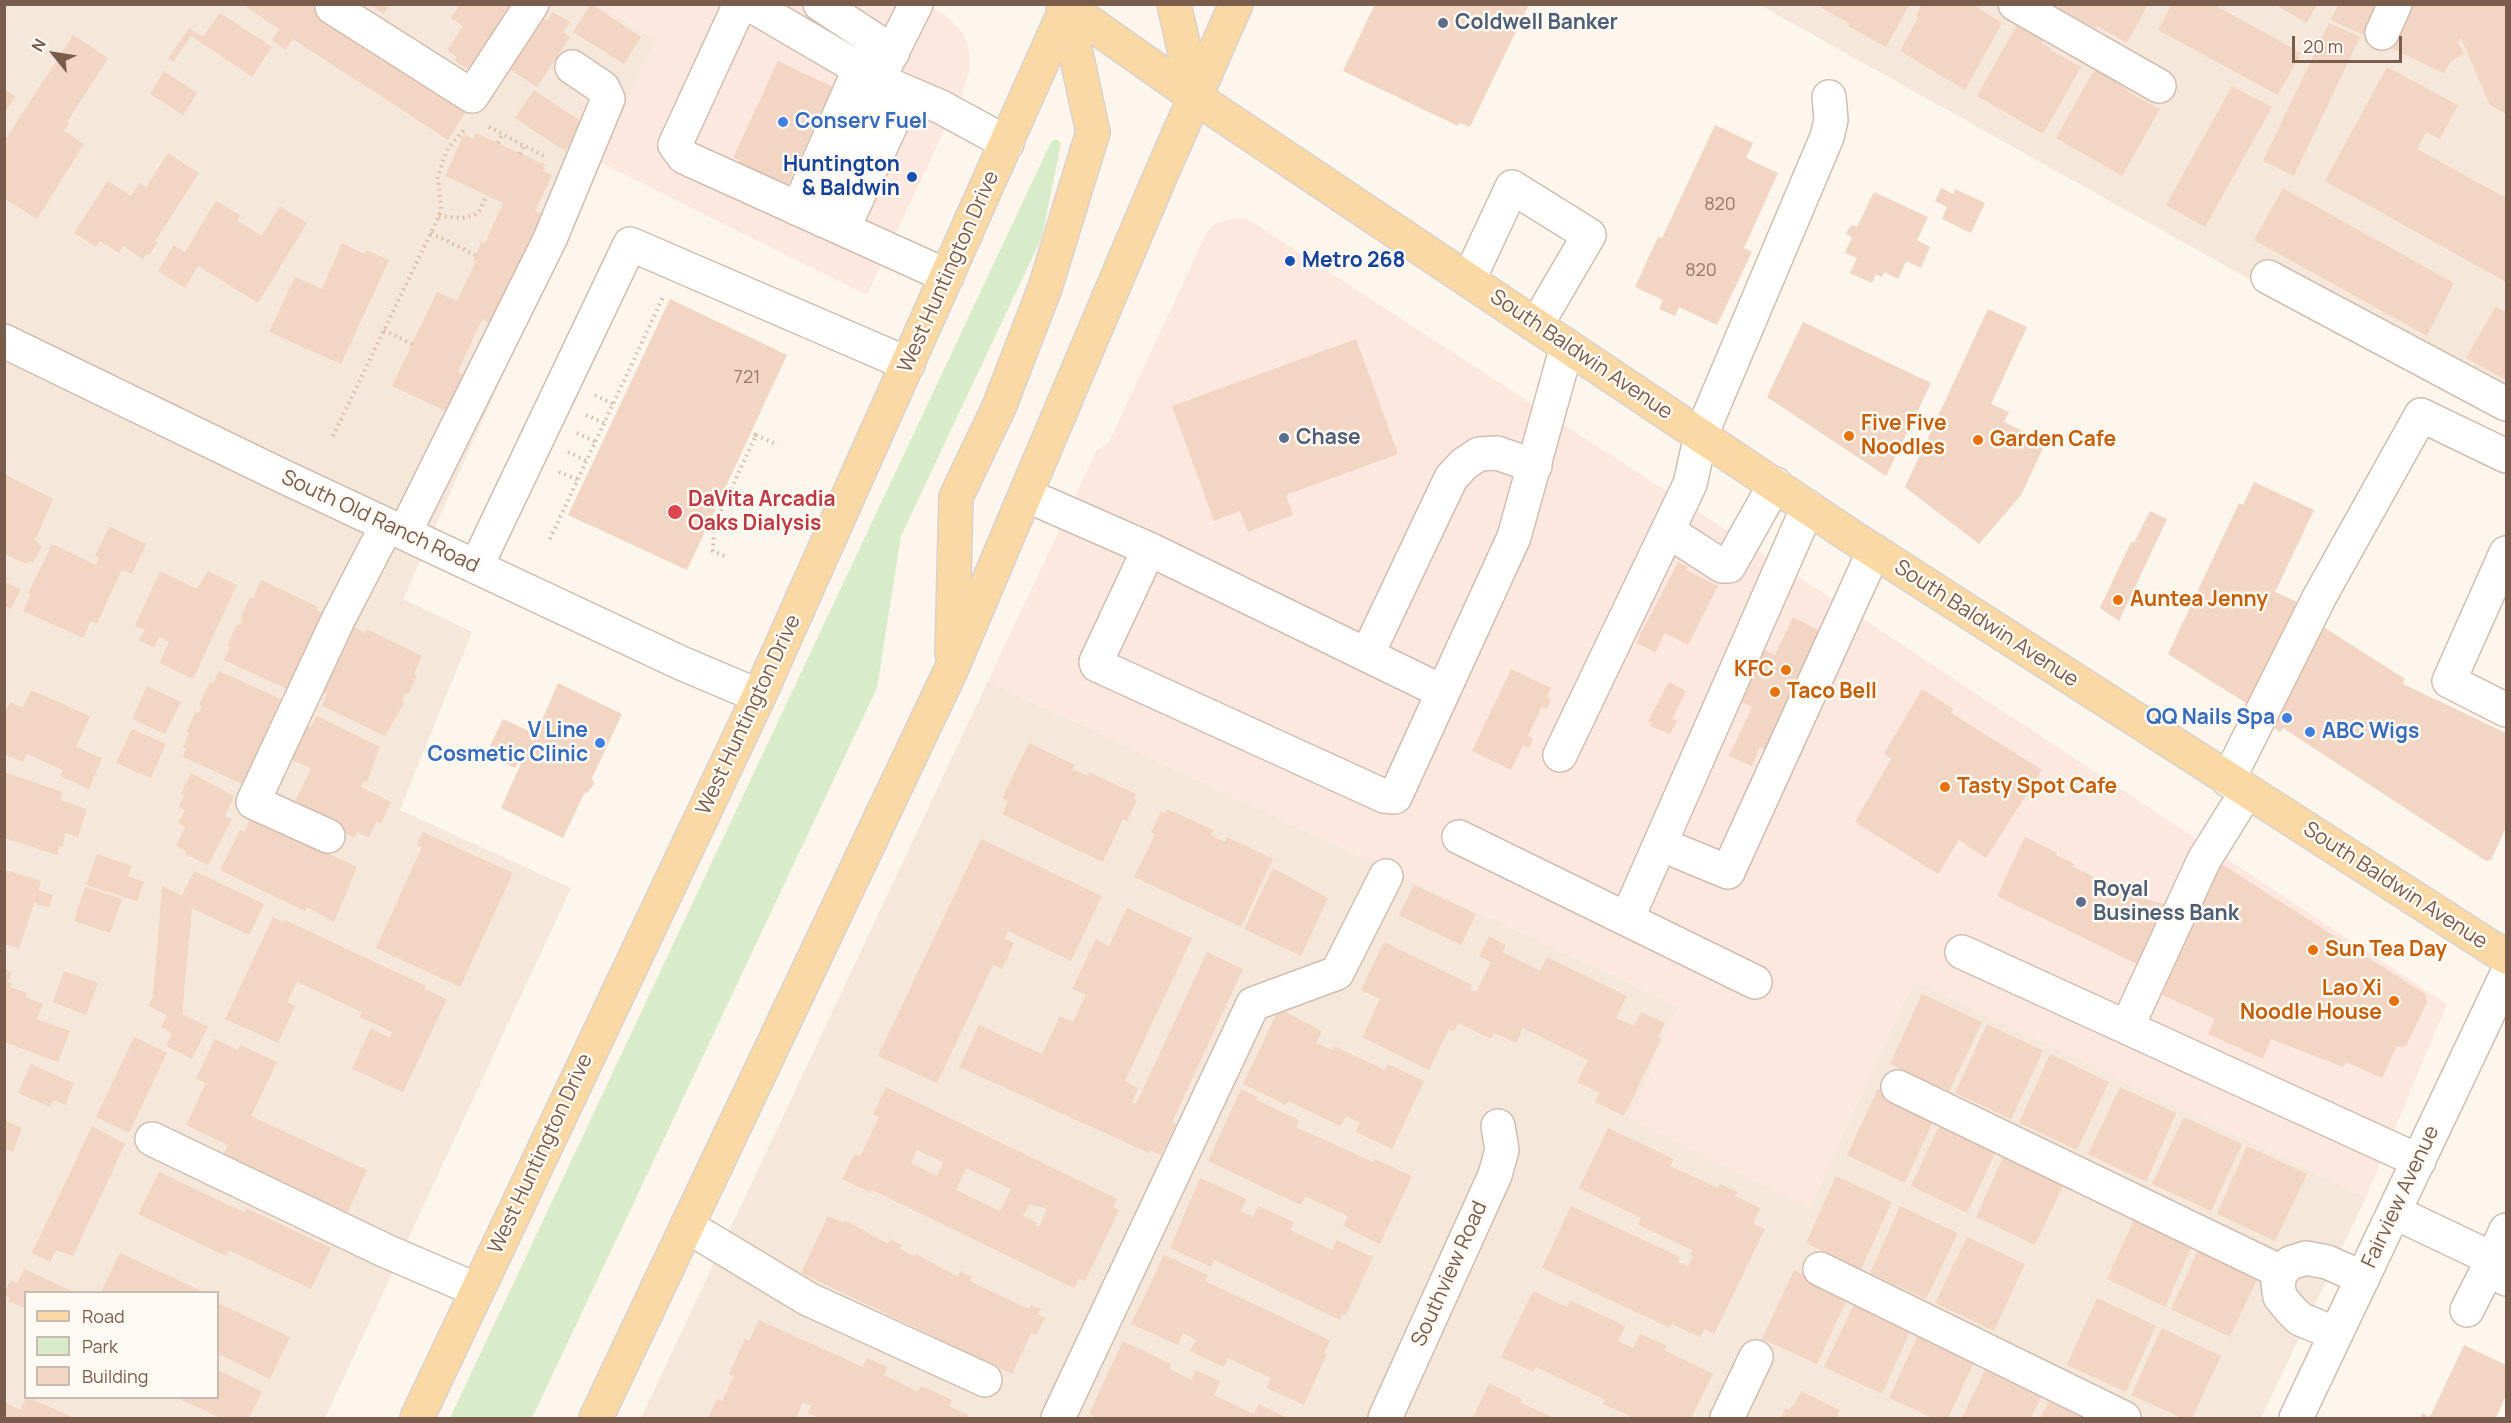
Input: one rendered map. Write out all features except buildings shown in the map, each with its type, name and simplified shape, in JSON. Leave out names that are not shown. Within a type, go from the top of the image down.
[{"type":"main road","points":[[1174,4],[1195,96]]},
{"type":"main road","points":[[596,1419],[951,670],[1236,4]]},
{"type":"main road","points":[[951,670],[956,497],[999,407],[1041,299],[1093,132],[1060,5]]},
{"type":"main road","name":"South Baldwin Avenue","points":[[1060,5],[1808,507],[2506,957]]},
{"type":"main road","name":"West Huntington Drive","points":[[417,1419],[759,696],[1006,143],[1060,5]]},
{"type":"street","points":[[334,4],[332,7],[472,96],[532,4]]},
{"type":"street","points":[[740,4],[675,145],[684,157],[947,276]]},
{"type":"street","points":[[749,4],[891,59]]},
{"type":"street","points":[[820,4],[1006,143]]},
{"type":"street","points":[[858,4],[891,59]]},
{"type":"street","points":[[2015,4],[2159,86]]},
{"type":"street","points":[[821,219],[891,59]]},
{"type":"street","points":[[821,219],[891,59]]},
{"type":"street","points":[[328,836],[253,802],[338,620],[396,528],[550,239],[608,99],[603,88],[572,67]]},
{"type":"street","points":[[1560,755],[1690,484],[1701,435],[1827,137],[1831,120],[1829,97]]},
{"type":"street","points":[[1470,280],[1512,187],[1589,235],[1537,324]]},
{"type":"street","points":[[476,567],[630,244],[908,364]]},
{"type":"street","points":[[2268,276],[2506,404]]},
{"type":"street","name":"South Old Ranch Road","points":[[4,341],[476,567],[681,663],[759,696]]},
{"type":"street","points":[[1149,549],[1096,662],[1100,668],[1389,798],[1395,797],[1514,537],[1568,346]]},
{"type":"street","points":[[2127,1027],[2238,786],[2320,596],[2421,415],[2506,456]]},
{"type":"street","points":[[1367,655],[1451,478],[1464,464],[1479,454],[1497,453],[1535,466]]},
{"type":"street","points":[[1668,531],[1722,566],[1729,566],[1774,484]]},
{"type":"street","points":[[1026,495],[1149,549],[1443,692]]},
{"type":"street","points":[[1627,919],[1808,507]]},
{"type":"street","points":[[1660,843],[1728,872],[1874,550]]},
{"type":"street","points":[[2506,553],[2449,681],[2506,710]]},
{"type":"street","points":[[1458,837],[1755,982]]},
{"type":"street","points":[[1058,1419],[1252,1004],[1337,973],[1386,876]]},
{"type":"street","points":[[1962,952],[2419,1161]]},
{"type":"street","name":"Fairview Avenue","points":[[2295,1419],[2506,976]]},
{"type":"street","points":[[1898,1087],[2281,1272]]},
{"type":"street","name":"Southview Road","points":[[1385,1419],[1495,1175],[1502,1150],[1498,1126]]},
{"type":"street","points":[[152,1140],[386,1251],[477,1290]]},
{"type":"street","points":[[2394,1212],[2500,1269]]},
{"type":"street","points":[[687,1226],[808,1299],[985,1380]]},
{"type":"street","points":[[2467,1310],[2500,1269],[2506,1230]]},
{"type":"street","points":[[2336,1334],[2300,1319],[2290,1309],[2280,1297],[2278,1284],[2281,1272],[2290,1263],[2306,1258],[2327,1262],[2363,1278]]},
{"type":"street","points":[[1820,1269],[2124,1419]]},
{"type":"street","points":[[1727,1419],[1756,1357]]},
{"type":"path","points":[[481,122],[577,175]]},
{"type":"path","points":[[333,436],[439,216],[441,209],[438,178],[442,163],[461,131],[471,127]]},
{"type":"path","points":[[498,143],[503,134]]},
{"type":"path","points":[[520,154],[524,145]]},
{"type":"path","points":[[439,216],[462,218],[474,215],[479,212],[487,195]]},
{"type":"path","points":[[430,233],[475,255]]},
{"type":"path","points":[[550,538],[666,293]]},
{"type":"path","points":[[384,330],[412,344]]},
{"type":"path","points":[[724,556],[713,551],[714,526],[754,434],[778,445]]},
{"type":"path","points":[[731,489],[753,498]]},
{"type":"shaded area","points":[[5,5],[598,5],[657,41],[582,197],[403,599],[472,632],[400,810],[571,888],[325,1418],[5,1418]]},
{"type":"shaded area","points":[[598,5],[928,5],[946,16],[963,33],[969,50],[970,70],[962,93],[867,295],[599,162],[656,41]]},
{"type":"shaded area","points":[[1760,5],[2506,5],[2506,423]]},
{"type":"shaded area","points":[[1246,218],[1860,617],[2447,1004],[2366,1197],[1914,981],[1809,1208],[1630,1119],[1678,1006],[988,681],[1097,450],[1108,444],[1207,232],[1217,223]]},
{"type":"shaded area","points":[[988,681],[1678,1006],[1809,1208],[1914,980],[2366,1197],[2261,1418],[641,1418]]},
{"type":"green space","points":[[1056,139],[1061,143],[1042,237],[901,536],[877,688],[532,1418],[450,1418],[1051,142]]},
{"type":"place","name":"Coldwell Banker","points":[[1443,23]]},
{"type":"place","name":"Conserv Fuel","points":[[783,122]]},
{"type":"place","name":"Huntington & Baldwin","points":[[912,177]]},
{"type":"place","name":"Metro 268","points":[[1290,261]]},
{"type":"place","name":"Five Five Noodles","points":[[1849,436]]},
{"type":"place","name":"Chase","points":[[1284,438]]},
{"type":"place","name":"Garden Cafe","points":[[1978,440]]},
{"type":"place","name":"DaVita Arcadia Oaks Dialysis","points":[[675,512]]},
{"type":"place","name":"Auntea Jenny","points":[[2118,600]]},
{"type":"place","name":"KFC","points":[[1786,670]]},
{"type":"place","name":"Taco Bell","points":[[1775,692]]},
{"type":"place","name":"QQ Nails Spa","points":[[2287,718]]},
{"type":"place","name":"ABC Wigs","points":[[2310,732]]},
{"type":"place","name":"V Line Cosmetic Clinic","points":[[600,743]]},
{"type":"place","name":"Tasty Spot Cafe","points":[[1945,787]]},
{"type":"place","name":"Royal Business Bank","points":[[2081,902]]},
{"type":"place","name":"Sun Tea Day","points":[[2313,950]]},
{"type":"place","name":"Lao Xi Noodle House","points":[[2394,1001]]}]
